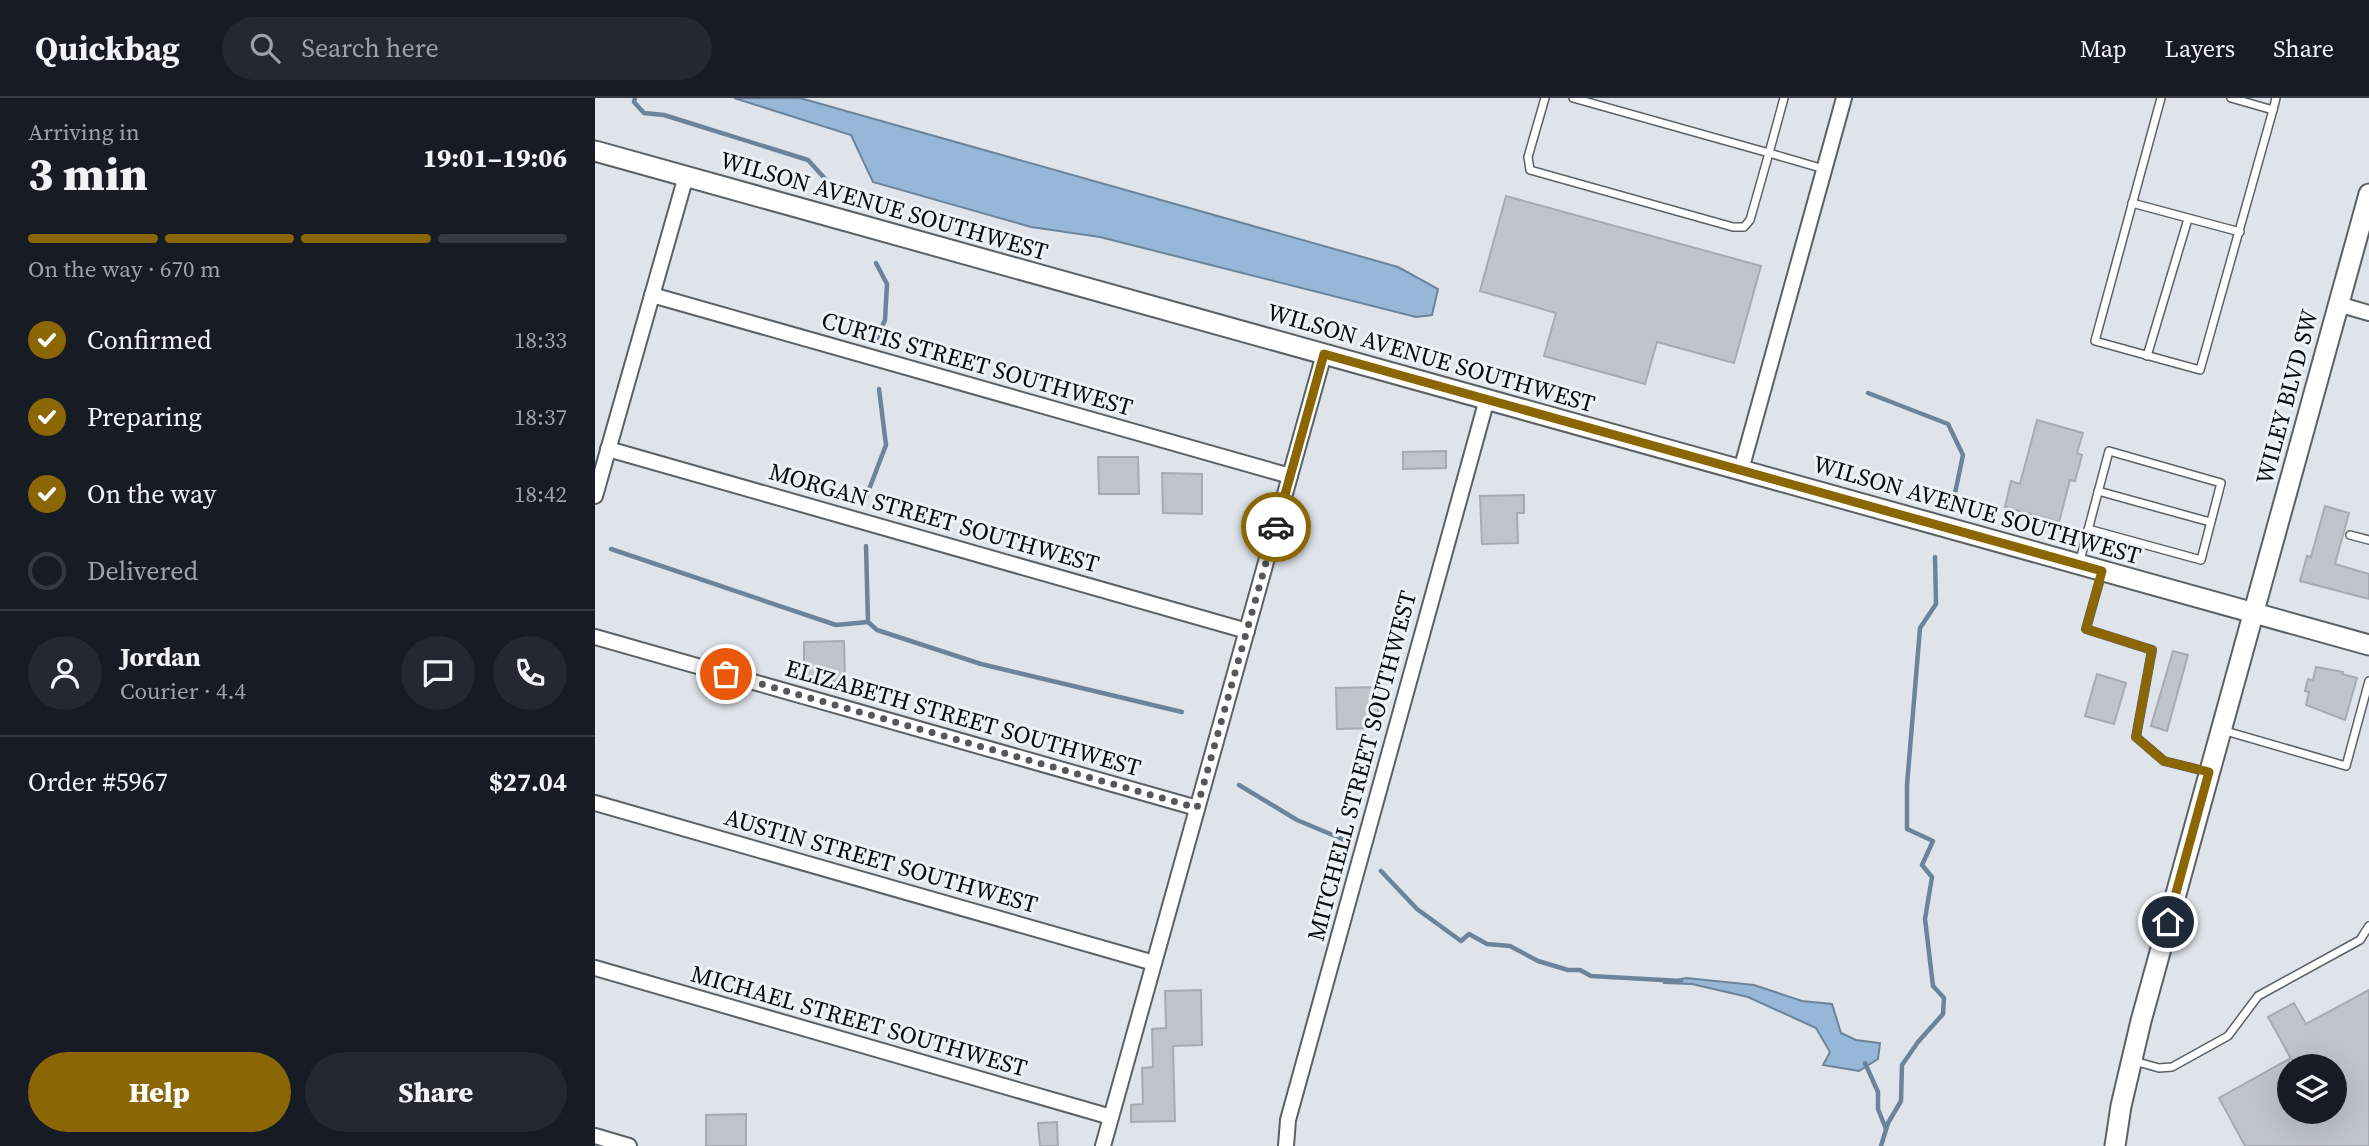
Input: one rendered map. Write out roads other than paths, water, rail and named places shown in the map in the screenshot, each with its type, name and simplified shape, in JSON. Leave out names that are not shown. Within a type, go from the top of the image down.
[{"type":"street","points":[[1741,470],[1844,98]]},
{"type":"street","name":"WILSON AVENUE SOUTHWEST","points":[[595,151],[2369,645]]},
{"type":"street","points":[[595,496],[686,176]]},
{"type":"street","name":"WILEY BLVD SW","points":[[2115,1146],[2131,1061],[2369,194]]},
{"type":"street","name":"CURTIS STREET SOUTHWEST","points":[[652,295],[1290,476]]},
{"type":"street","points":[[2338,304],[2369,313]]},
{"type":"street","points":[[1103,1146],[1324,354]]},
{"type":"street","name":"MITCHELL STREET SOUTHWEST","points":[[1286,1146],[1289,1120],[1487,399]]},
{"type":"street","name":"MORGAN STREET SOUTHWEST","points":[[608,449],[1247,631]]},
{"type":"street","name":"ELIZABETH STREET SOUTHWEST","points":[[595,637],[1197,808]]},
{"type":"street","name":"AUSTIN STREET SOUTHWEST","points":[[595,803],[1154,963]]},
{"type":"street","name":"MICHAEL STREET SOUTHWEST","points":[[595,968],[1111,1117]]},
{"type":"street","points":[[595,1136],[629,1146]]},
{"type":"lane","points":[[1545,98],[1528,157],[1530,170],[1733,227],[1744,227],[1750,220],[1784,98]]},
{"type":"lane","points":[[1573,98],[1824,170]]},
{"type":"lane","points":[[2161,98],[2095,341],[2200,370],[2276,98]]},
{"type":"lane","points":[[2231,98],[2273,110]]},
{"type":"lane","points":[[2132,203],[2240,233]]},
{"type":"lane","points":[[2147,356],[2188,219]]},
{"type":"lane","points":[[2079,564],[2088,529],[2098,491],[2109,451],[2221,483],[2201,560],[2088,529]]},
{"type":"lane","points":[[2098,491],[2210,522]]},
{"type":"lane","points":[[2350,535],[2369,540]]},
{"type":"lane","points":[[2102,571],[2086,629],[2152,650],[2136,737],[2164,761],[2209,772]]},
{"type":"lane","points":[[2221,730],[2346,766],[2369,681]]},
{"type":"lane","points":[[2131,1061],[2159,1068],[2172,1067],[2228,1036],[2258,996],[2360,940],[2369,926]]},
{"type":"lane","points":[[2360,940],[2369,945]]},
{"type":"water","points":[[734,98],[800,98],[1398,267],[1438,289],[1432,315],[1416,317],[1100,237],[1031,227],[873,182],[851,135]]},
{"type":"water","points":[[1686,978],[1754,985],[1802,1001],[1832,1004],[1841,1033],[1856,1040],[1880,1043],[1878,1059],[1859,1071],[1823,1065],[1830,1052],[1816,1028],[1748,997],[1692,984],[1663,983]]},
{"type":"waterway","points":[[635,98],[634,102],[644,113],[664,115],[808,160],[828,182]]},
{"type":"waterway","points":[[876,263],[887,284],[885,320],[877,338]]},
{"type":"waterway","points":[[865,500],[886,445],[879,389]]},
{"type":"waterway","points":[[1868,393],[1948,424],[1963,455],[1954,498]]},
{"type":"waterway","points":[[866,546],[868,622],[877,630],[981,664],[1182,712]]},
{"type":"waterway","points":[[611,549],[836,625],[868,622]]},
{"type":"waterway","points":[[1881,1146],[1888,1123],[1901,1101],[1902,1065],[1943,1014],[1944,998],[1933,986],[1925,919],[1932,877],[1922,865],[1933,841],[1907,829],[1907,785],[1920,628],[1936,604],[1935,557]]},
{"type":"waterway","points":[[1239,785],[1297,820],[1347,841]]},
{"type":"waterway","points":[[1381,871],[1417,909],[1461,941],[1469,934],[1487,944],[1510,946],[1538,961],[1568,970],[1580,970],[1591,976],[1681,981]]},
{"type":"waterway","points":[[1865,1063],[1878,1092],[1878,1109],[1886,1129]]}]
